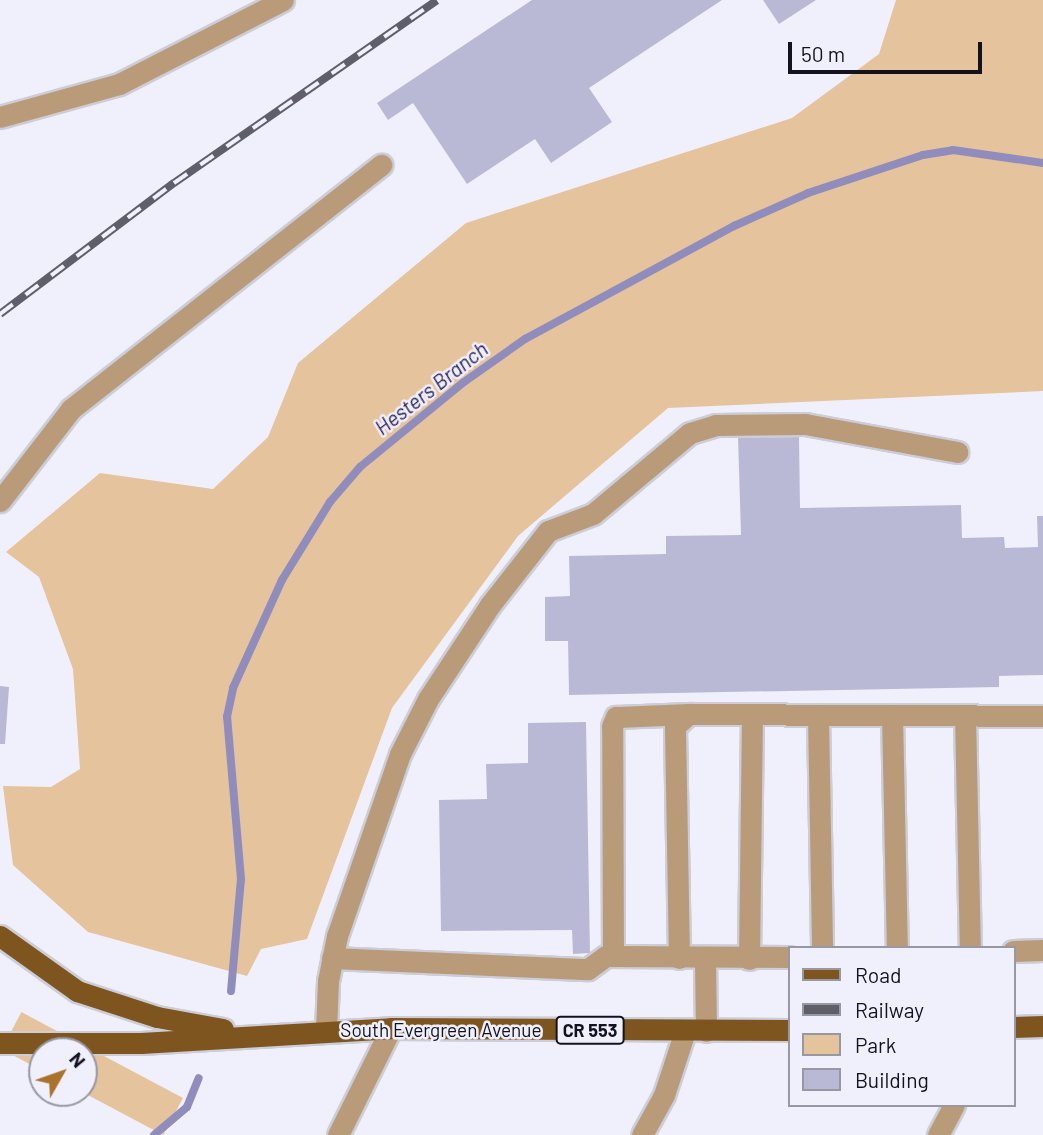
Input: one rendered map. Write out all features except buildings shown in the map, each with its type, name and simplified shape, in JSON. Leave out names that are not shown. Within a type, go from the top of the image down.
[{"type":"main road","name":"South Evergreen Avenue","points":[[0,936],[76,991],[167,1019],[260,1035]]},
{"type":"main road","points":[[1015,1027],[1043,1026]]},
{"type":"main road","name":"South Evergreen Avenue","points":[[0,1043],[141,1043],[391,1028],[788,1030]]},
{"type":"street","points":[[0,117],[119,84],[283,0]]},
{"type":"street","points":[[0,501],[71,409],[380,165]]},
{"type":"street","points":[[326,1031],[332,958],[400,754],[428,699],[490,605],[548,531],[593,514],[690,433],[716,425],[805,424],[957,452]]},
{"type":"street","points":[[613,956],[612,726],[616,717],[689,714],[1043,716]]},
{"type":"street","points":[[679,958],[675,726],[689,714]]},
{"type":"street","points":[[749,958],[752,714]]},
{"type":"street","points":[[818,715],[822,946]]},
{"type":"street","points":[[892,715],[897,946]]},
{"type":"street","points":[[965,715],[970,946]]},
{"type":"street","points":[[1015,951],[1043,950]]},
{"type":"street","points":[[332,958],[588,969],[606,956],[705,960],[788,957]]},
{"type":"street","points":[[642,1135],[695,1031],[705,960]]},
{"type":"street","points":[[338,1135],[391,1028]]},
{"type":"street","points":[[938,1135],[953,1107]]},
{"type":"green space","points":[[896,0],[1043,0],[1043,391],[668,408],[518,536],[392,708],[307,939],[261,949],[247,976],[88,932],[13,865],[3,786],[51,787],[80,769],[73,669],[39,577],[6,552],[100,473],[213,489],[268,437],[298,363],[466,223],[792,118],[879,54]]},
{"type":"green space","points":[[21,1012],[68,1037],[28,1037],[28,1063],[2,1049]]},
{"type":"green space","points":[[98,1053],[183,1098],[163,1135],[98,1100]]},
{"type":"waterway","name":"Hesters Branch","points":[[231,991],[241,879],[227,717],[233,688],[282,580],[330,502],[360,467],[464,382],[525,339],[734,226],[808,193],[923,155],[953,150],[1043,163]]},
{"type":"waterway","name":"Hesters Branch","points":[[154,1135],[187,1107],[199,1078]]},
{"type":"railway","points":[[0,314],[174,183],[437,0]]}]
